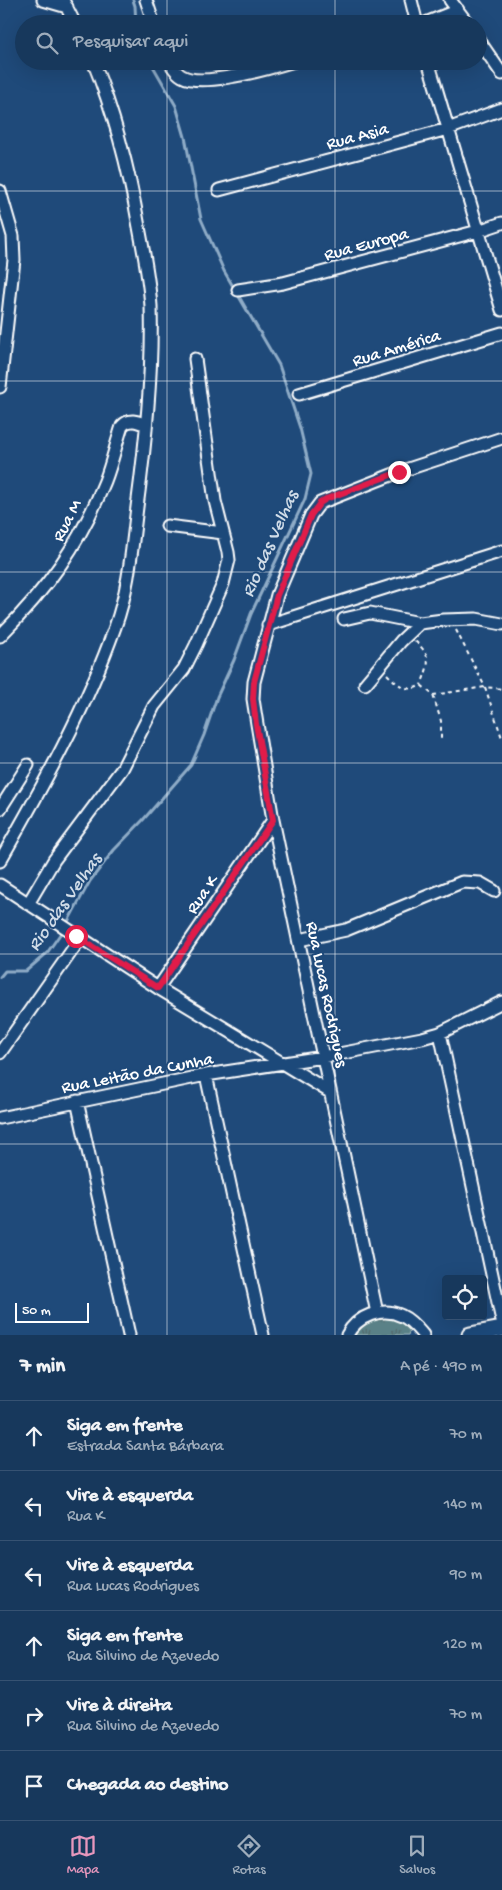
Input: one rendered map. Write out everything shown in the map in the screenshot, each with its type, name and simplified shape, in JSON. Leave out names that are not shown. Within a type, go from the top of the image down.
[{"type":"main road","points":[[470,1335],[502,1329]]},
{"type":"street","points":[[43,0],[65,4],[71,15]]},
{"type":"street","points":[[146,0],[151,15]]},
{"type":"street","points":[[411,0],[415,15]]},
{"type":"street","points":[[450,0],[462,15]]},
{"type":"street","points":[[446,15],[458,10]]},
{"type":"street","points":[[487,52],[502,74]]},
{"type":"street","points":[[0,861],[75,720],[116,625],[128,576],[146,425],[151,338],[148,272],[129,176],[114,120],[96,70]]},
{"type":"street","points":[[175,70],[182,76],[192,79],[228,77],[264,70]]},
{"type":"street","points":[[431,70],[502,310]]},
{"type":"street","name":"Rua Asia","points":[[219,190],[448,129],[502,109]]},
{"type":"street","points":[[0,191],[13,236],[14,260],[0,388]]},
{"type":"street","name":"Rua Europa","points":[[238,290],[283,283],[502,223]]},
{"type":"street","name":"Rua América","points":[[299,394],[502,333]]},
{"type":"street","points":[[28,904],[54,860],[122,769],[154,706],[184,669],[223,584],[227,569],[228,552],[215,501],[194,359]]},
{"type":"street","name":"Rua M","points":[[0,636],[31,605],[73,548],[105,481],[122,426],[130,420],[146,425]]},
{"type":"street","name":"Rua Lucas Rodrigues","points":[[377,1312],[273,820],[256,724],[253,699],[254,682],[277,595],[308,521],[320,503],[399,472],[502,438]]},
{"type":"street","points":[[167,526],[223,533]]},
{"type":"street","points":[[268,625],[502,551]]},
{"type":"street","points":[[344,619],[370,613],[420,623],[451,619],[476,619],[502,624]]},
{"type":"street","points":[[365,684],[407,635],[420,623]]},
{"type":"street","points":[[0,809],[28,765]]},
{"type":"street","name":"Rua K","points":[[158,988],[273,820]]},
{"type":"street","points":[[299,940],[346,930],[462,882],[480,883],[494,892]]},
{"type":"street","points":[[0,885],[158,988],[330,1092]]},
{"type":"street","points":[[0,1053],[78,937]]},
{"type":"street","name":"Rua Leitão da Cunha","points":[[0,1118],[206,1075],[280,1062],[323,1057],[422,1038],[440,1033],[502,1002]]},
{"type":"street","points":[[440,1033],[502,1321]]},
{"type":"street","points":[[206,1075],[263,1335]]},
{"type":"street","points":[[78,1101],[129,1335]]},
{"type":"street","points":[[347,1335],[358,1322],[377,1312],[396,1314],[410,1322],[417,1332]]},
{"type":"path","points":[[451,619],[485,687],[502,738]]},
{"type":"path","points":[[379,668],[395,682],[407,689],[416,688],[421,685],[427,670],[427,654],[407,635]]},
{"type":"path","points":[[421,685],[433,695],[441,721],[441,741]]},
{"type":"path","points":[[433,695],[485,687],[502,689]]},
{"type":"green space","points":[[384,1317],[397,1318],[411,1327],[408,1335],[352,1335],[362,1325]]},
{"type":"waterway","name":"Rio das Velhas","points":[[133,0],[136,15]]},
{"type":"waterway","name":"Rio das Velhas","points":[[66,925],[90,881],[114,850],[191,765],[251,614],[305,499],[311,474],[300,428],[279,365],[224,271],[201,219],[185,137],[176,106],[155,70]]},
{"type":"waterway","name":"Rio das Velhas","points":[[0,977],[5,971],[26,971],[47,953],[63,930]]},
{"type":"route","points":[[76,936],[158,988],[273,820],[256,724],[253,699],[254,682],[277,595],[311,515],[315,508],[326,499],[399,472]]}]
